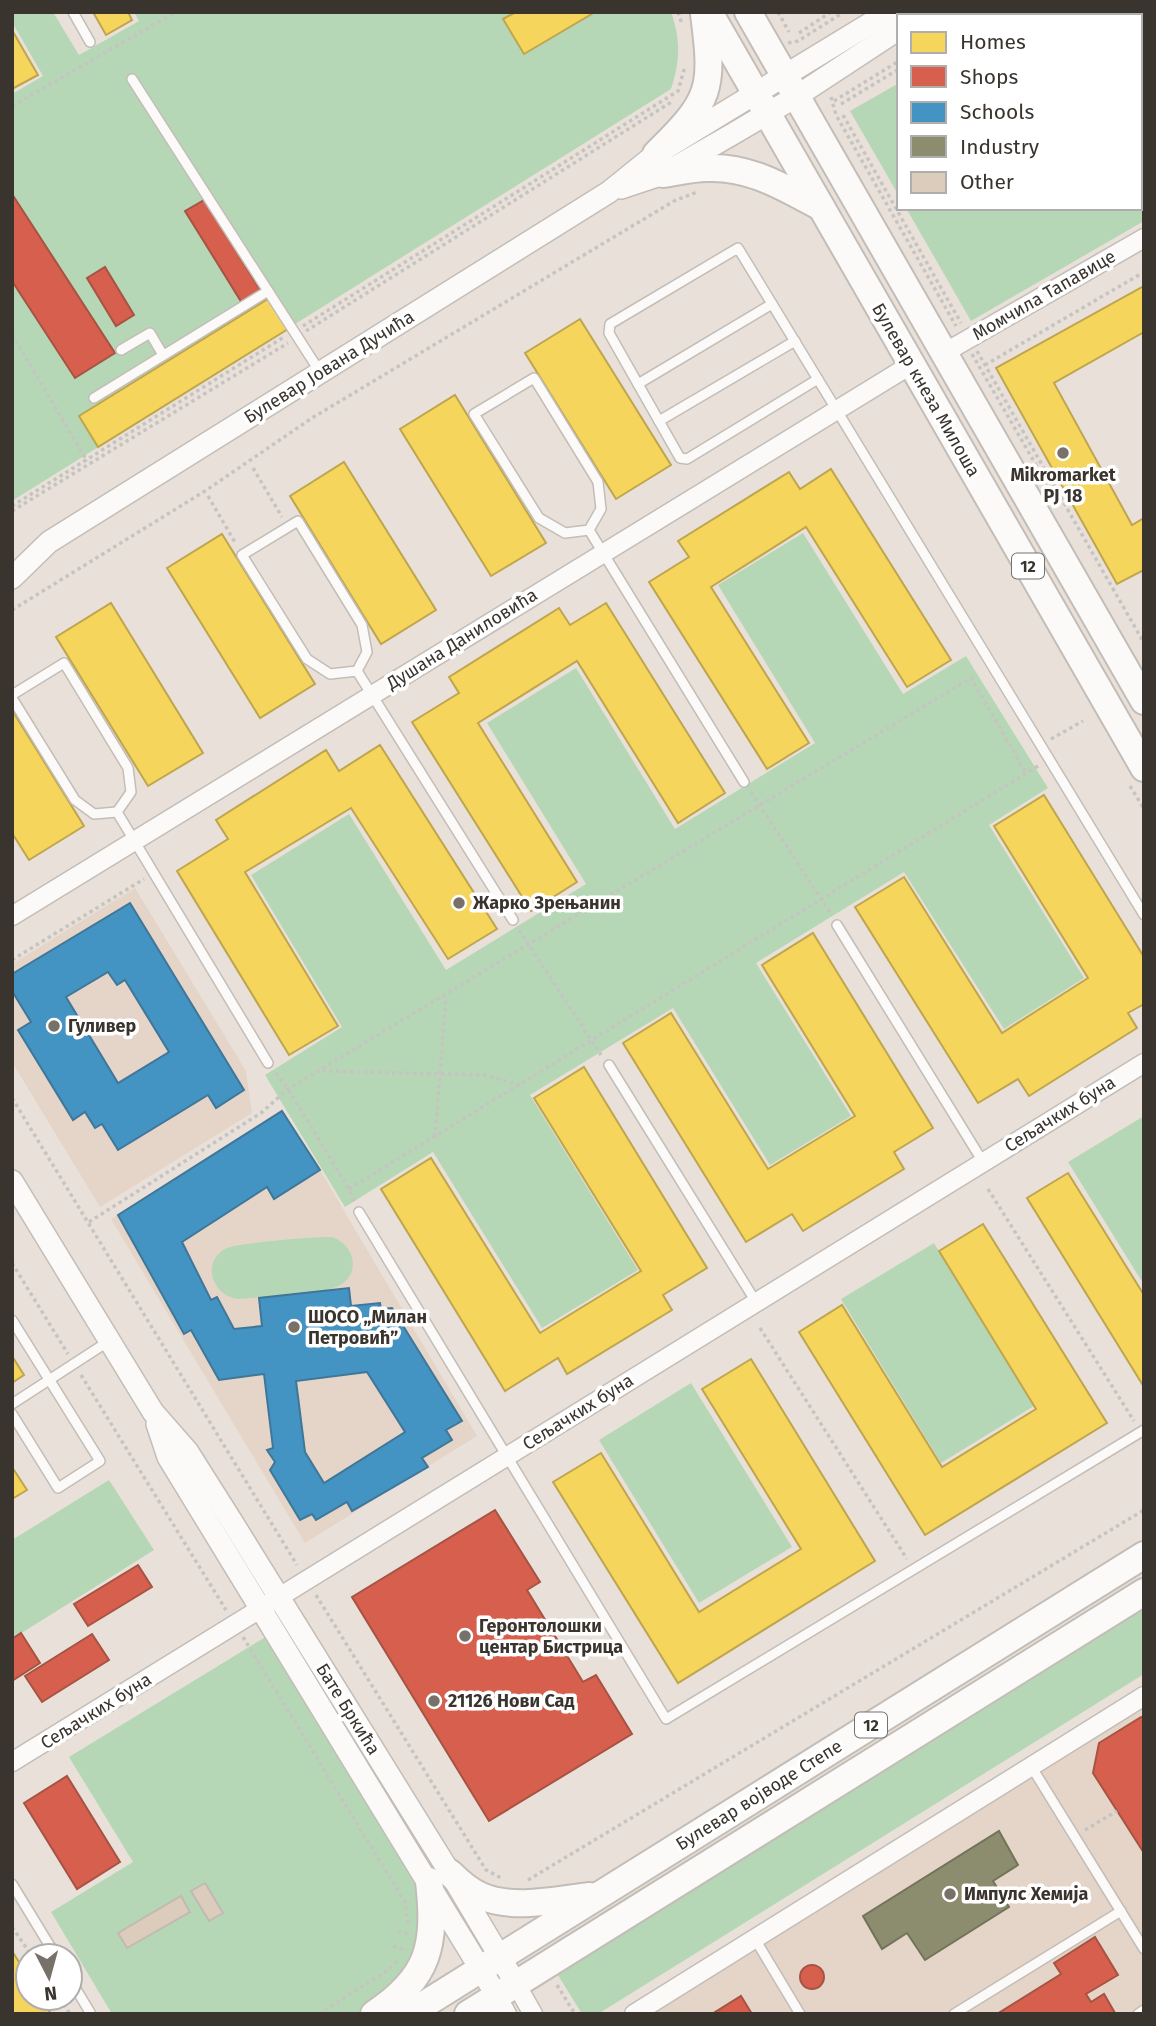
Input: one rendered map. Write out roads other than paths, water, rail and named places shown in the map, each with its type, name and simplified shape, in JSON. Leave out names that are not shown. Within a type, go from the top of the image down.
[{"type":"main road","name":"Булевар кнеза Милоша","points":[[709,12],[1144,768]]},
{"type":"main road","name":"Булевар кнеза Милоша","points":[[748,12],[790,86],[960,344],[1144,701]]},
{"type":"main road","points":[[693,19],[710,67],[702,102],[659,164],[747,172],[769,180],[821,208]]},
{"type":"main road","name":"Булевар војводе Степе","points":[[409,2014],[1144,1555]]},
{"type":"main road","name":"Булевар војводе Степе","points":[[468,2014],[507,1998],[1144,1592]]},
{"type":"main road","points":[[374,2014],[409,1988],[429,1950],[439,1877],[478,1895],[503,1902],[552,1901],[599,1895]]},
{"type":"street","name":"Булевар Јована Дучића","points":[[790,86],[889,12]]},
{"type":"street","name":"Булевар Јована Дучића","points":[[12,578],[49,542],[609,192],[790,86],[897,30]]},
{"type":"street","name":"Момчила Тапавице","points":[[960,344],[1144,238]]},
{"type":"street","name":"Душана Даниловића","points":[[15,910],[134,841],[912,364]]},
{"type":"street","name":"Булевар Јована Дучића","points":[[12,553],[49,542]]},
{"type":"street","name":"Сељачких буна","points":[[12,1762],[1144,1063]]},
{"type":"street","name":"Бате Бркића","points":[[12,1181],[153,1412],[188,1452],[270,1602],[491,1963],[507,1998],[533,2014]]},
{"type":"street","points":[[634,2014],[1144,1696]]},
{"type":"lane","points":[[73,12],[90,42]]},
{"type":"lane","points":[[132,79],[320,372]]},
{"type":"lane","points":[[818,379],[687,458],[680,458],[609,333],[610,324],[738,248],[818,379],[836,410],[1041,745],[1049,760],[1144,915]]},
{"type":"lane","points":[[94,398],[268,291]]},
{"type":"lane","points":[[638,384],[772,304]]},
{"type":"lane","points":[[121,350],[150,333],[163,355]]},
{"type":"lane","points":[[659,421],[795,341]]},
{"type":"lane","points":[[534,378],[598,482],[601,509],[589,530],[565,533],[539,518],[474,414],[534,378]]},
{"type":"lane","points":[[298,521],[362,625],[367,652],[356,671],[330,674],[307,659],[242,555],[298,521]]},
{"type":"lane","points":[[589,530],[744,782]]},
{"type":"lane","points":[[64,663],[128,768],[131,792],[117,812],[94,814],[75,800],[12,696],[64,663]]},
{"type":"lane","points":[[356,671],[513,920]]},
{"type":"lane","points":[[117,812],[268,1063]]},
{"type":"lane","points":[[837,925],[984,1162]]},
{"type":"lane","points":[[609,1065],[756,1302]]},
{"type":"lane","points":[[359,1212],[666,1719],[1142,1431]]},
{"type":"lane","points":[[12,1320],[100,1461],[58,1488],[12,1414]]},
{"type":"lane","points":[[12,1404],[110,1341]]},
{"type":"lane","points":[[1031,1766],[1144,1949]]},
{"type":"lane","points":[[12,1884],[47,1942]]},
{"type":"lane","points":[[954,2014],[1121,1911]]},
{"type":"lane","points":[[755,1939],[800,2014]]},
{"type":"lane","points":[[1138,2014],[1144,2010]]},
{"type":"waterway","points":[[1048,14],[1054,12]]},
{"type":"place","name":"Mikromarket PJ 18","points":[[1063,453]]},
{"type":"place","name":"Жарко Зрењанин","points":[[459,903]]},
{"type":"place","name":"Гуливер","points":[[54,1026]]},
{"type":"place","name":"ШОСО „Милан Петровић”","points":[[294,1327]]},
{"type":"place","name":"Геронтолошки центар Бистрица","points":[[465,1636]]},
{"type":"place","name":"21126 Нови Сад","points":[[434,1701]]},
{"type":"place","name":"Импулс Хемија","points":[[950,1894]]}]
